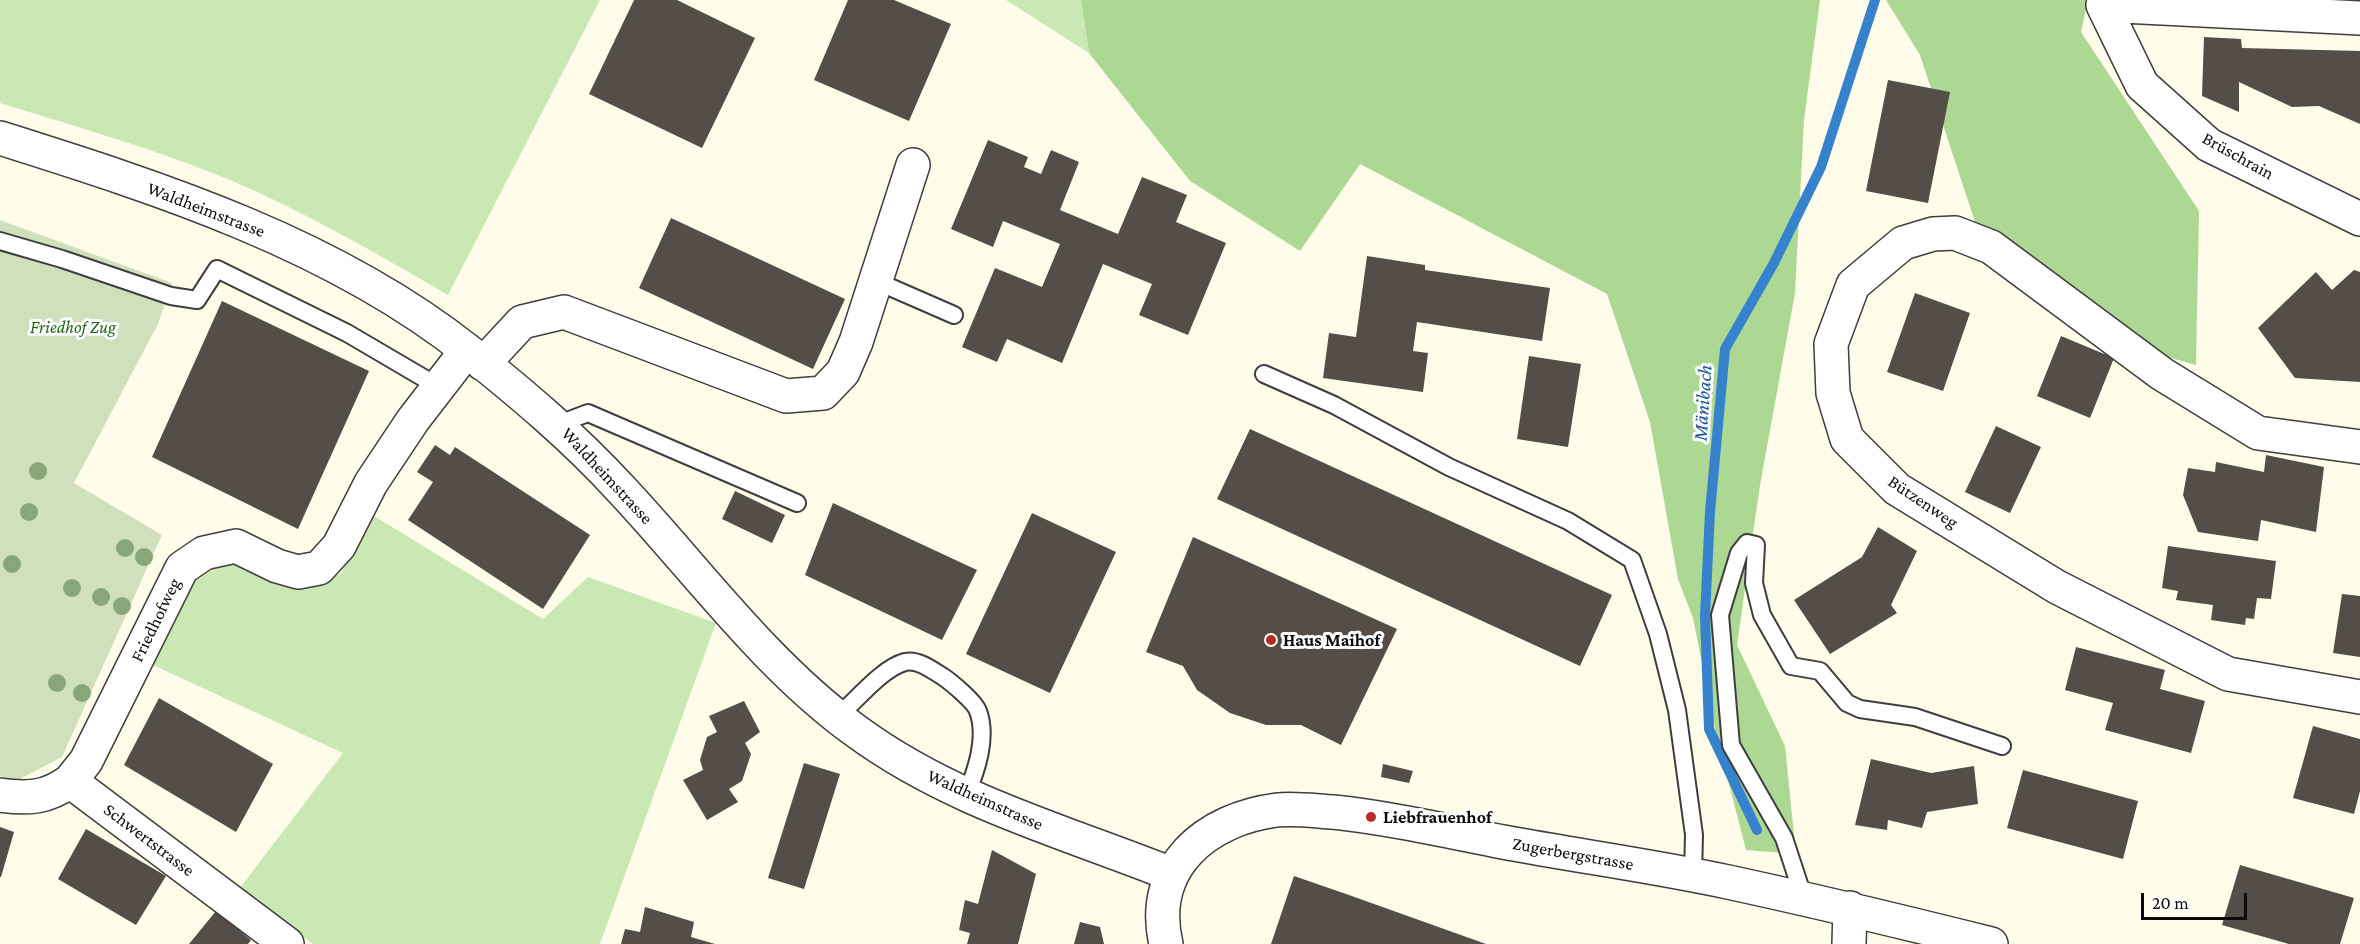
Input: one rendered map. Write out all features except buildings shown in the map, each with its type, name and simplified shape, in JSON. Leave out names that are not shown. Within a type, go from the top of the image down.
[{"type":"street","name":"Brüschrain","points":[[2360,18],[2103,3],[2142,85],[2209,145],[2360,219]]},
{"type":"street","name":"Waldheimstrasse","points":[[0,138],[98,169],[272,236],[358,279],[475,357],[559,424],[620,487],[792,680],[857,732],[945,786],[966,796],[1029,823],[1107,848],[1171,874]]},
{"type":"street","name":"Friedhofweg","points":[[70,781],[86,761],[182,568],[204,554],[236,546],[277,566],[297,572],[319,568],[339,546],[371,483],[413,420],[439,387],[522,322],[564,312],[786,396],[823,393],[843,372],[856,342],[913,165]]},
{"type":"street","name":"Bützenweg","points":[[2360,447],[2258,433],[2162,374],[1991,247],[1955,232],[1933,234],[1903,243],[1853,285],[1831,344],[1833,393],[1847,439],[1897,489],[2057,587],[2228,674],[2360,697]]},
{"type":"street","points":[[0,795],[27,799],[52,794],[70,781]]},
{"type":"street","name":"Schwertstrasse","points":[[70,781],[287,944]]},
{"type":"street","name":"Zugerbergstrasse","points":[[1166,944],[1162,907],[1171,874],[1188,848],[1207,835],[1254,815],[1279,809],[1371,817],[1693,875],[1850,908],[1991,944]]},
{"type":"street","points":[[1849,944],[1850,908]]},
{"type":"lane","points":[[0,241],[62,259],[171,296],[197,300],[217,269],[347,333],[439,387]]},
{"type":"lane","points":[[876,282],[954,315]]},
{"type":"lane","points":[[1264,374],[1334,405],[1449,467],[1569,521],[1632,560],[1658,634],[1677,710],[1694,835],[1693,875]]},
{"type":"lane","points":[[559,424],[588,413],[797,502]]},
{"type":"lane","points":[[1798,898],[1784,838],[1731,744],[1720,615],[1739,553],[1747,543],[1756,545],[1754,583],[1762,615],[1791,666],[1820,671],[1847,703],[1860,709],[1915,717],[2002,746]]},
{"type":"lane","points":[[838,716],[884,673],[906,662],[927,666],[951,683],[978,710],[982,740],[975,774],[966,796]]},
{"type":"green space","points":[[0,0],[600,0],[448,295],[314,220],[230,180],[145,148],[0,103]]},
{"type":"green space","points":[[1006,0],[1081,0],[1089,53]]},
{"type":"green space","points":[[1081,0],[1820,0],[1804,120],[1795,293],[1760,485],[1737,645],[1785,746],[1796,854],[1746,850],[1716,734],[1693,618],[1678,579],[1650,422],[1607,294],[1360,164],[1300,251],[1190,181],[1089,53]]},
{"type":"green space","points":[[1886,0],[2088,0],[2081,32],[2199,211],[2196,365],[2107,340],[1976,225],[1920,55]]},
{"type":"green space","name":"Friedhof Zug","points":[[0,220],[172,283],[158,324],[74,483],[162,535],[62,757],[16,781],[0,776]]},
{"type":"green space","points":[[374,516],[543,619],[588,577],[716,623],[600,944],[313,944],[239,889],[343,753],[153,665],[185,586],[227,561],[320,582],[340,574]]},
{"type":"waterway","name":"Mänibach","points":[[1757,830],[1709,729],[1705,616],[1710,512],[1725,349],[1774,263],[1821,167],[1875,0]]},
{"type":"place","name":"Haus Maihof","points":[[1271,640]]},
{"type":"place","name":"Liebfrauenhof","points":[[1371,817]]}]
